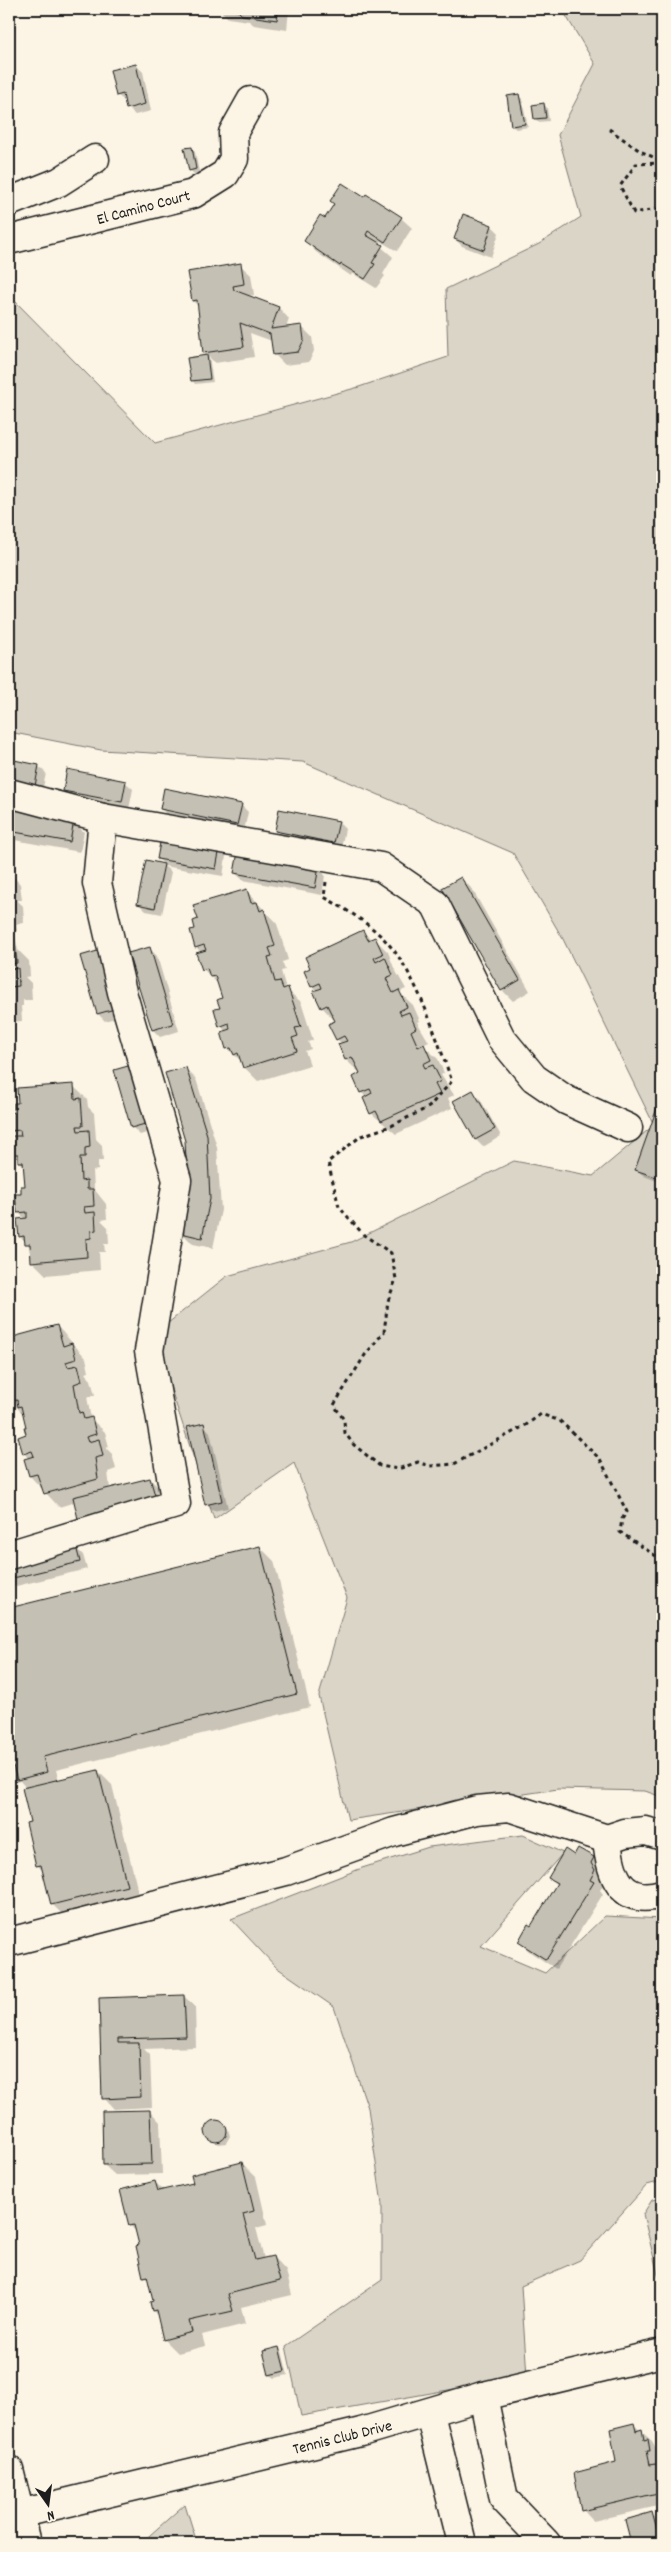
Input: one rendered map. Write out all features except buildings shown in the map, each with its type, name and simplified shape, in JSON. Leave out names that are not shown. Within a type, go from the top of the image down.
[{"type":"street","name":"El Camino Court","points":[[9,240],[193,194],[225,174],[234,159],[233,133],[251,101]]},
{"type":"street","points":[[9,202],[59,182],[95,159]]},
{"type":"street","points":[[9,793],[103,818],[381,867],[435,904],[501,1038],[534,1078],[566,1100],[628,1128]]},
{"type":"street","points":[[9,1555],[176,1504],[149,1352],[177,1180],[122,992],[97,883],[103,818]]},
{"type":"street","points":[[10,1934],[286,1871],[394,1832],[477,1810],[510,1807],[607,1839],[625,1833],[646,1831],[662,1836]]},
{"type":"street","points":[[607,1839],[609,1863],[615,1880],[633,1896],[650,1897],[662,1894]]},
{"type":"street","name":"Tennis Club Drive","points":[[19,2514],[430,2414],[483,2396],[662,2353]]},
{"type":"street","points":[[483,2396],[504,2499],[546,2543]]},
{"type":"street","points":[[430,2414],[462,2543]]},
{"type":"street","points":[[9,2470],[27,2543]]},
{"type":"path","points":[[609,129],[640,151],[662,162]]},
{"type":"path","points":[[662,162],[636,164],[620,186],[634,213],[662,208]]},
{"type":"path","points":[[331,858],[324,897],[358,917],[384,939],[402,962],[428,1017],[452,1081],[429,1107],[391,1126],[361,1136],[328,1162],[339,1207],[364,1235],[391,1253],[396,1279],[388,1301],[384,1332],[365,1354],[334,1405],[344,1420],[345,1433],[354,1445],[380,1466],[398,1469],[418,1462],[430,1466],[454,1464],[526,1425],[542,1414],[560,1421],[600,1459],[626,1512],[622,1519],[620,1532],[662,1560]]},
{"type":"shaded area","points":[[562,9],[662,9],[662,1797],[645,1791],[558,1789],[348,1820],[319,1696],[347,1598],[294,1463],[214,1519],[153,1335],[227,1276],[351,1242],[514,1161],[593,1176],[654,1125],[563,939],[513,853],[303,762],[101,750],[9,732],[9,295],[155,443],[359,387],[448,357],[446,289],[539,244],[581,217],[558,135],[595,64]]},
{"type":"shaded area","points":[[523,1835],[563,1853],[481,1946],[545,1973],[605,1916],[662,1919],[662,2181],[647,2185],[580,2260],[521,2286],[527,2376],[301,2416],[286,2346],[382,2280],[382,2204],[368,2108],[334,2007],[276,1967],[231,1919],[362,1868],[429,1847]]},
{"type":"shaded area","points":[[662,2198],[662,2291],[643,2214],[652,2200]]},
{"type":"shaded area","points":[[185,2504],[197,2543],[141,2543]]}]
